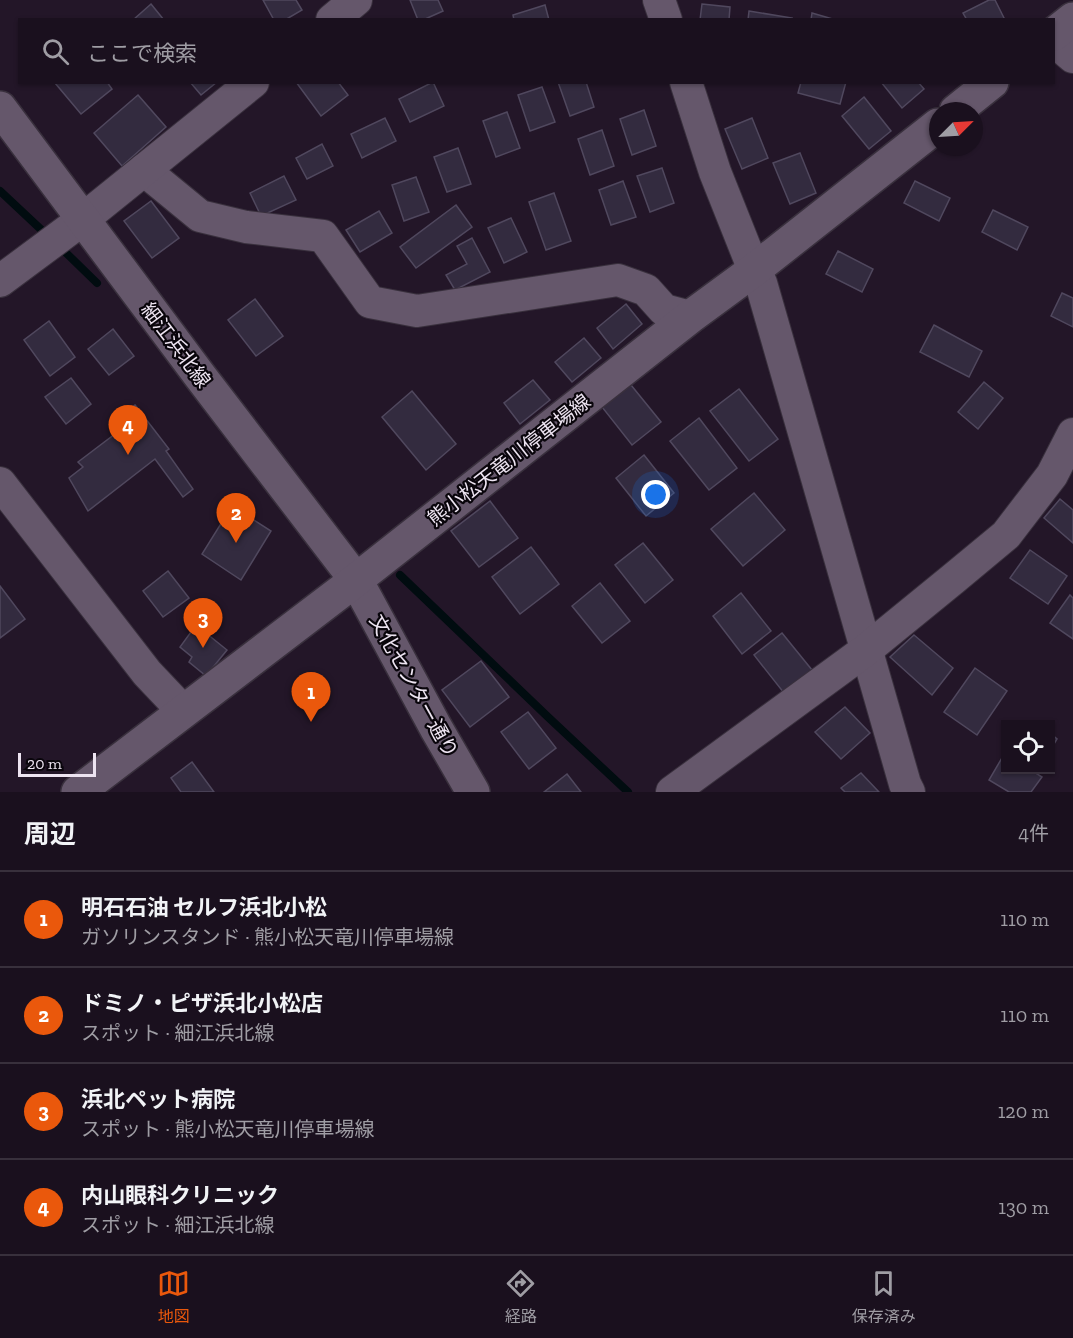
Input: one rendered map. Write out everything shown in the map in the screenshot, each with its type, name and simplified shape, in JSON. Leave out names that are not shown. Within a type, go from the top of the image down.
[{"type":"main road","points":[[1055,32],[1073,19]]},
{"type":"main road","points":[[967,102],[990,84]]},
{"type":"main road","name":"細江浜北線","points":[[0,108],[63,233],[356,580]]},
{"type":"main road","name":"熊小松天竜川停車場線","points":[[78,792],[356,580],[929,132]]},
{"type":"main road","name":"文化センター通り","points":[[356,580],[473,792]]},
{"type":"street","points":[[334,18],[356,0]]},
{"type":"street","points":[[659,0],[665,18]]},
{"type":"street","points":[[1055,43],[1073,57]]},
{"type":"street","points":[[0,281],[251,84]]},
{"type":"street","points":[[687,84],[715,172],[761,283],[909,792]]},
{"type":"street","points":[[144,170],[200,216],[246,227],[323,236],[370,302],[417,311],[618,280],[646,290],[664,310],[690,317]]},
{"type":"street","points":[[672,792],[866,650],[1006,535],[1052,475],[1073,434]]},
{"type":"street","points":[[0,483],[147,673],[183,711]]},
{"type":"building","points":[[263,0],[296,0],[302,10],[288,18],[273,18]]},
{"type":"building","points":[[410,0],[438,0],[443,11],[427,18],[417,18]]},
{"type":"building","points":[[989,0],[995,0],[1004,18],[966,18],[963,13]]},
{"type":"building","points":[[151,4],[162,18],[135,18]]},
{"type":"building","points":[[702,4],[730,7],[729,18],[700,18]]},
{"type":"building","points":[[545,5],[548,18],[514,18],[513,15]]},
{"type":"building","points":[[749,11],[792,18],[748,18]]},
{"type":"building","points":[[812,13],[829,18],[811,18]]},
{"type":"building","points":[[56,84],[108,84],[112,89],[81,114]]},
{"type":"building","points":[[192,84],[215,84],[201,95]]},
{"type":"building","points":[[297,84],[340,84],[348,95],[321,116]]},
{"type":"building","points":[[429,84],[434,84],[444,106],[410,122],[399,99]]},
{"type":"building","points":[[559,84],[587,84],[594,107],[570,116]]},
{"type":"building","points":[[800,84],[845,84],[840,104],[798,93]]},
{"type":"building","points":[[883,84],[920,84],[924,89],[902,108]]},
{"type":"building","points":[[542,87],[555,122],[530,131],[518,95]]},
{"type":"building","points":[[138,95],[166,127],[122,166],[94,133]]},
{"type":"building","points":[[864,97],[891,131],[869,149],[842,116]]},
{"type":"building","points":[[644,110],[656,146],[632,155],[620,119]]},
{"type":"building","points":[[507,112],[520,148],[496,157],[483,121]]},
{"type":"building","points":[[385,118],[396,141],[362,158],[351,134]]},
{"type":"building","points":[[752,118],[768,158],[742,169],[725,129]]},
{"type":"building","points":[[602,130],[614,166],[590,175],[578,139]]},
{"type":"building","points":[[322,144],[333,166],[307,179],[296,158]]},
{"type":"building","points":[[458,148],[471,184],[447,192],[434,157]]},
{"type":"building","points":[[800,153],[816,193],[790,204],[773,163]]},
{"type":"building","points":[[662,168],[674,203],[650,212],[637,176]]},
{"type":"building","points":[[284,176],[296,200],[261,216],[250,193]]},
{"type":"building","points":[[416,177],[429,212],[404,221],[392,185]]},
{"type":"building","points":[[623,181],[636,217],[611,225],[599,190]]},
{"type":"building","points":[[915,181],[950,198],[939,221],[904,203]]},
{"type":"building","points":[[554,193],[571,241],[546,250],[529,202]]},
{"type":"building","points":[[151,201],[179,238],[152,258],[124,221]]},
{"type":"building","points":[[456,205],[472,227],[416,268],[400,247]]},
{"type":"building","points":[[993,210],[1028,227],[1017,250],[982,232]]},
{"type":"building","points":[[379,211],[392,233],[360,252],[346,230]]},
{"type":"building","points":[[511,218],[527,252],[504,263],[488,228]]},
{"type":"building","points":[[472,238],[490,272],[455,290],[446,275],[467,264],[457,246]]},
{"type":"building","points":[[838,251],[873,269],[862,292],[826,274]]},
{"type":"building","points":[[1062,293],[1073,298],[1073,327],[1051,316]]},
{"type":"building","points":[[255,299],[283,336],[256,356],[228,320]]},
{"type":"building","points":[[626,304],[642,324],[613,349],[597,328]]},
{"type":"building","points":[[49,321],[75,357],[50,376],[24,340]]},
{"type":"building","points":[[934,325],[982,351],[969,377],[920,352]]},
{"type":"building","points":[[113,329],[134,356],[109,375],[88,349]]},
{"type":"building","points":[[584,338],[601,358],[572,382],[555,362]]},
{"type":"building","points":[[71,378],[91,404],[66,424],[45,397]]},
{"type":"building","points":[[533,380],[550,400],[520,424],[504,403]]},
{"type":"building","points":[[984,382],[1003,398],[978,429],[958,412]]},
{"type":"building","points":[[631,385],[661,422],[632,445],[602,407]]},
{"type":"building","points":[[739,389],[778,439],[749,461],[710,411]]},
{"type":"building","points":[[412,391],[456,444],[426,470],[382,417]]},
{"type":"building","points":[[135,405],[169,449],[166,451],[193,489],[183,497],[155,459],[88,511],[69,478],[83,467],[78,462],[128,424],[122,415]]},
{"type":"building","points":[[699,418],[737,468],[709,490],[670,441]]},
{"type":"building","points":[[644,455],[674,493],[646,516],[616,478]]},
{"type":"building","points":[[754,493],[785,530],[743,566],[711,529]]},
{"type":"building","points":[[1060,499],[1073,510],[1073,543],[1044,518]]},
{"type":"building","points":[[490,501],[518,538],[479,567],[451,531]]},
{"type":"building","points":[[232,506],[271,531],[241,580],[202,554]]},
{"type":"building","points":[[643,543],[673,580],[645,603],[615,565]]},
{"type":"building","points":[[531,547],[559,584],[520,614],[492,577]]},
{"type":"building","points":[[1030,550],[1067,576],[1048,604],[1010,578]]},
{"type":"building","points":[[168,571],[189,598],[163,617],[143,591]]},
{"type":"building","points":[[600,583],[630,621],[602,643],[572,606]]},
{"type":"building","points":[[0,586],[25,619],[0,638]]},
{"type":"building","points":[[741,593],[771,631],[742,654],[713,616]]},
{"type":"building","points":[[1070,595],[1073,598],[1073,639],[1050,623]]},
{"type":"building","points":[[196,625],[227,650],[206,676],[189,662],[192,657],[180,647]]},
{"type":"building","points":[[782,633],[812,670],[784,693],[754,655]]},
{"type":"building","points":[[914,635],[953,668],[932,695],[890,657]]},
{"type":"building","points":[[481,661],[509,697],[470,727],[442,690]]},
{"type":"building","points":[[975,668],[1007,691],[977,735],[944,712]]},
{"type":"building","points":[[845,707],[870,733],[841,759],[815,732]]},
{"type":"building","points":[[528,712],[556,748],[529,769],[501,732]]},
{"type":"building","points":[[1001,760],[1001,774],[1037,774],[1042,777],[1031,792],[1009,792],[989,780]]},
{"type":"building","points":[[192,762],[214,792],[181,792],[171,778]]},
{"type":"building","points":[[861,773],[879,792],[845,792],[841,788]]},
{"type":"building","points":[[567,774],[581,792],[544,792]]},
{"type":"waterway","points":[[0,191],[48,236]]},
{"type":"waterway","points":[[59,246],[97,283]]},
{"type":"waterway","points":[[400,575],[628,792]]},
{"type":"place","name":"内山眼科クリニック","points":[[128,455]]},
{"type":"place","name":"ドミノ・ピザ浜北小松店","points":[[236,543]]},
{"type":"place","name":"浜北ペット病院","points":[[203,648]]},
{"type":"place","name":"明石石油 セルフ浜北小松","points":[[311,722]]}]
